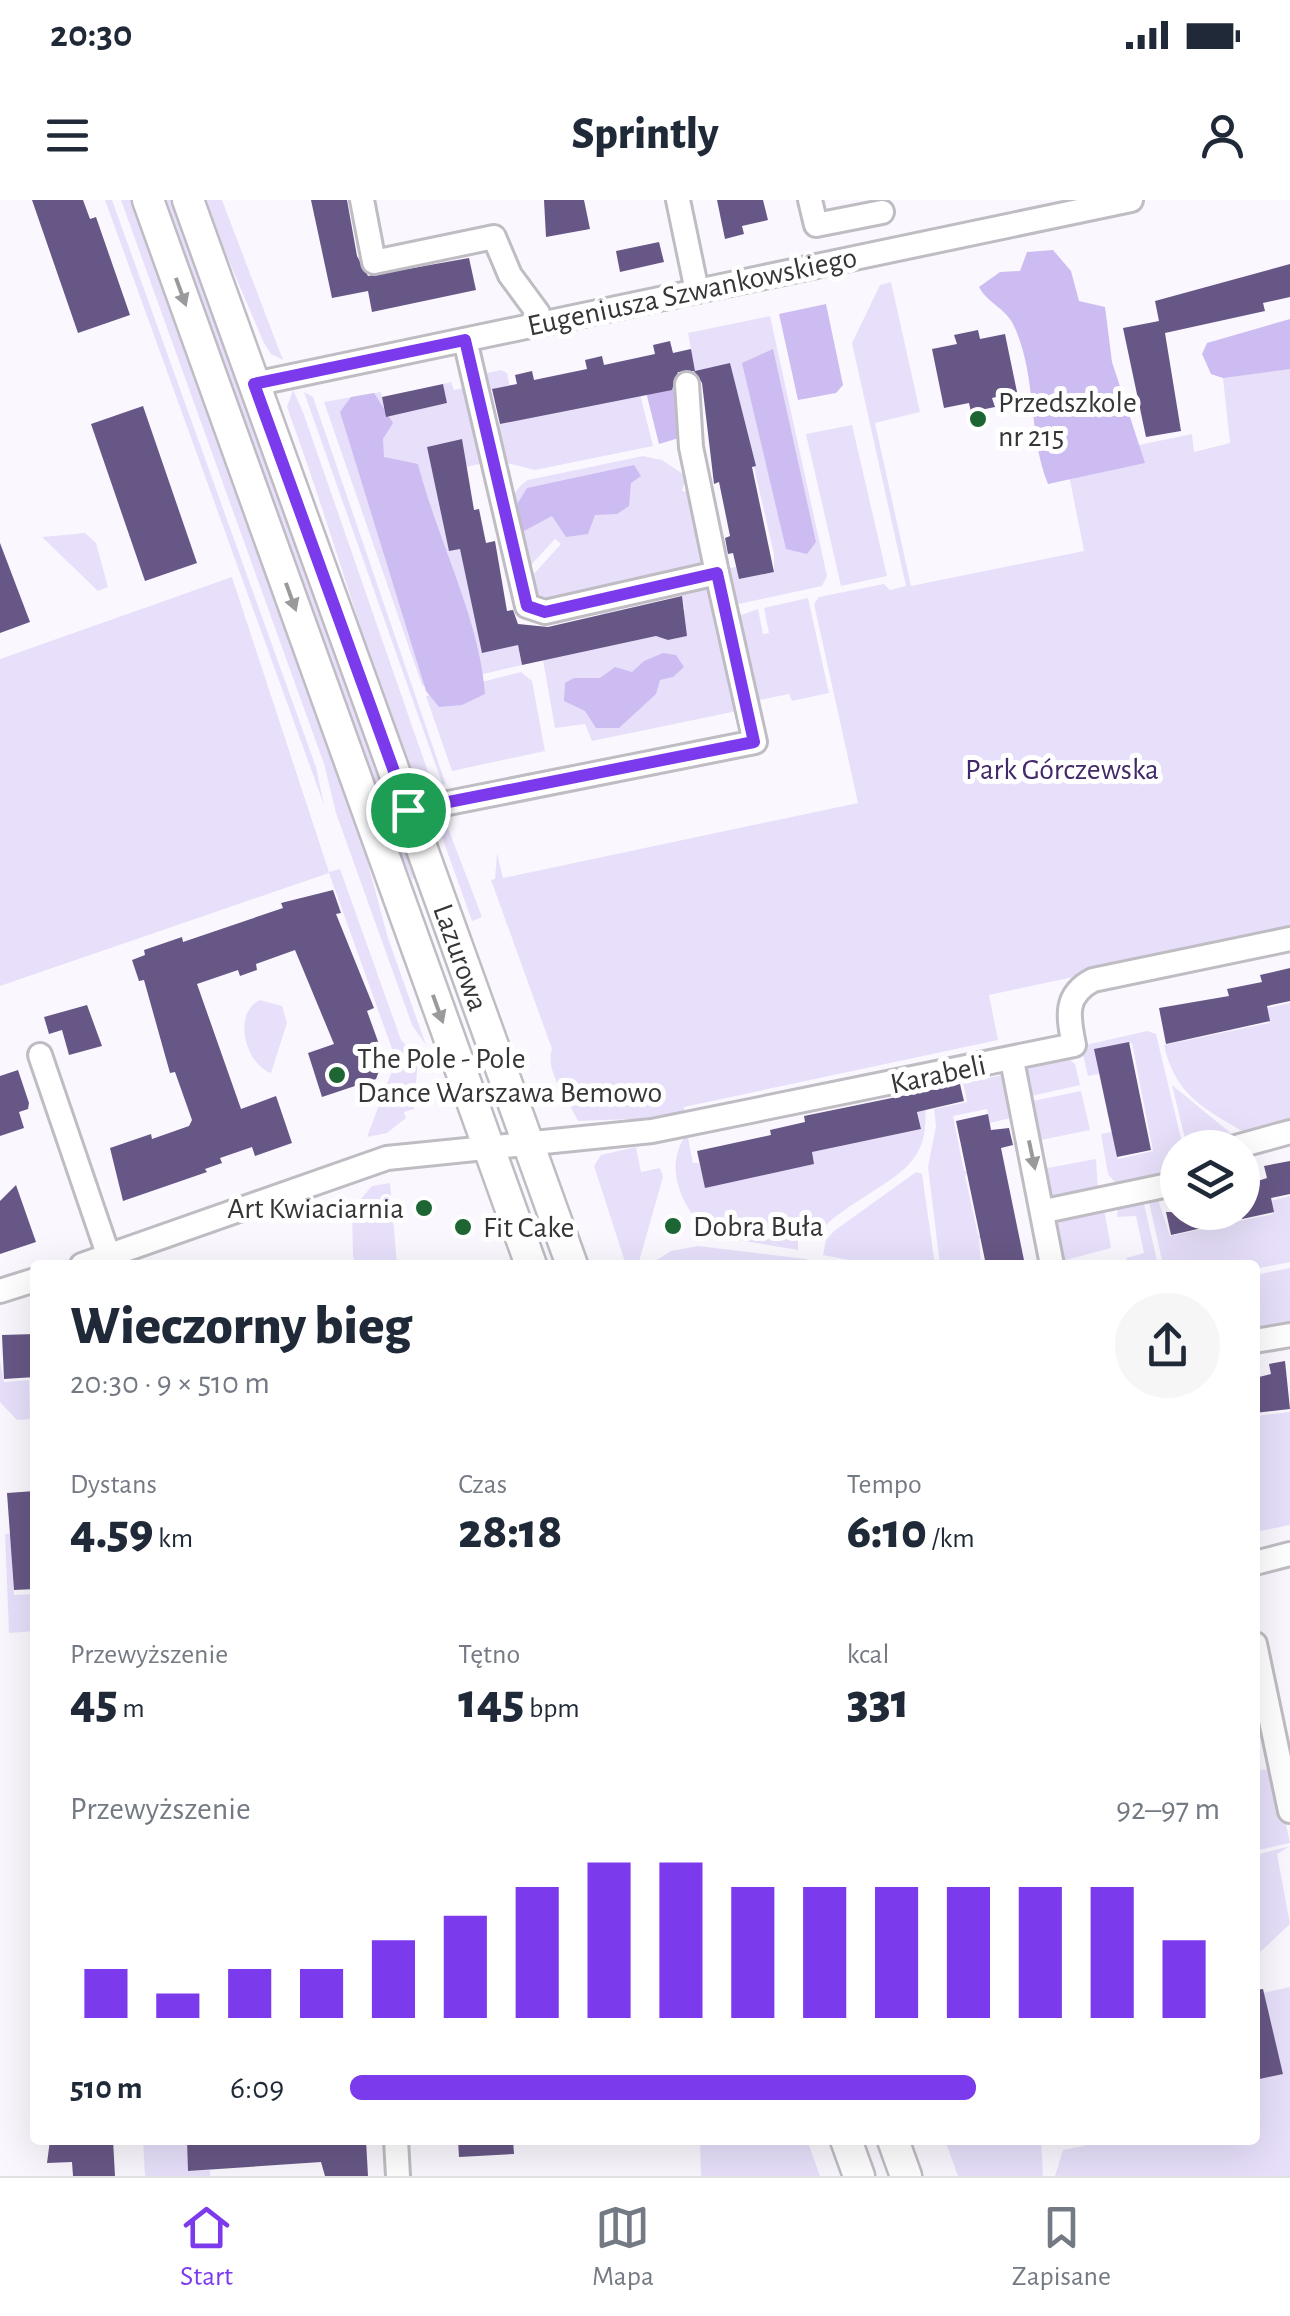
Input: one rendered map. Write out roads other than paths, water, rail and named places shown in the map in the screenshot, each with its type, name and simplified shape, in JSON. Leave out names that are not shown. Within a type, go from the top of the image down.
[{"type":"main road","name":"Lazurowa","points":[[148,200],[529,1260]]},
{"type":"main road","name":"Lazurowa","points":[[188,200],[570,1260]]},
{"type":"main road","points":[[848,2145],[858,2176]]},
{"type":"main road","points":[[895,2145],[906,2176]]},
{"type":"street","points":[[362,200],[374,262],[494,237],[510,275],[538,313],[540,324]]},
{"type":"street","points":[[678,200],[697,291]]},
{"type":"street","points":[[810,200],[816,225],[880,206],[889,249]]},
{"type":"street","points":[[1009,200],[1013,224]]},
{"type":"street","name":"Eugeniusza Szwankowskiego","points":[[254,384],[1130,200]]},
{"type":"street","points":[[465,340],[527,606],[545,612],[717,573]]},
{"type":"street","points":[[408,810],[754,742],[691,448],[686,384]]},
{"type":"street","name":"Karabeli","points":[[123,1257],[387,1158],[652,1131],[1074,1045],[1068,1005],[1074,993],[1093,980],[1290,940]]},
{"type":"street","points":[[40,1055],[123,1257]]},
{"type":"street","points":[[1012,1060],[1051,1260]]},
{"type":"street","points":[[1260,1140],[1290,1132]]},
{"type":"street","points":[[1044,1211],[1160,1187]]},
{"type":"street","points":[[0,1291],[30,1282]]},
{"type":"street","points":[[1260,1341],[1290,1334]]},
{"type":"street","points":[[1260,1561],[1290,1554]]},
{"type":"street","points":[[1260,1668],[1290,1811]]},
{"type":"street","points":[[396,2145],[398,2176]]},
{"type":"place","name":"Przedszkole nr 215","points":[[978,419]]},
{"type":"place","name":"The Pole - Pole Dance Warszawa Bemowo","points":[[337,1075]]},
{"type":"place","name":"Art Kwiaciarnia","points":[[424,1208]]},
{"type":"place","name":"Dobra Buła","points":[[673,1226]]},
{"type":"place","name":"Fit Cake","points":[[463,1227]]},
{"type":"park label","name":"Park Górczewska","points":[[1062,769]]}]
